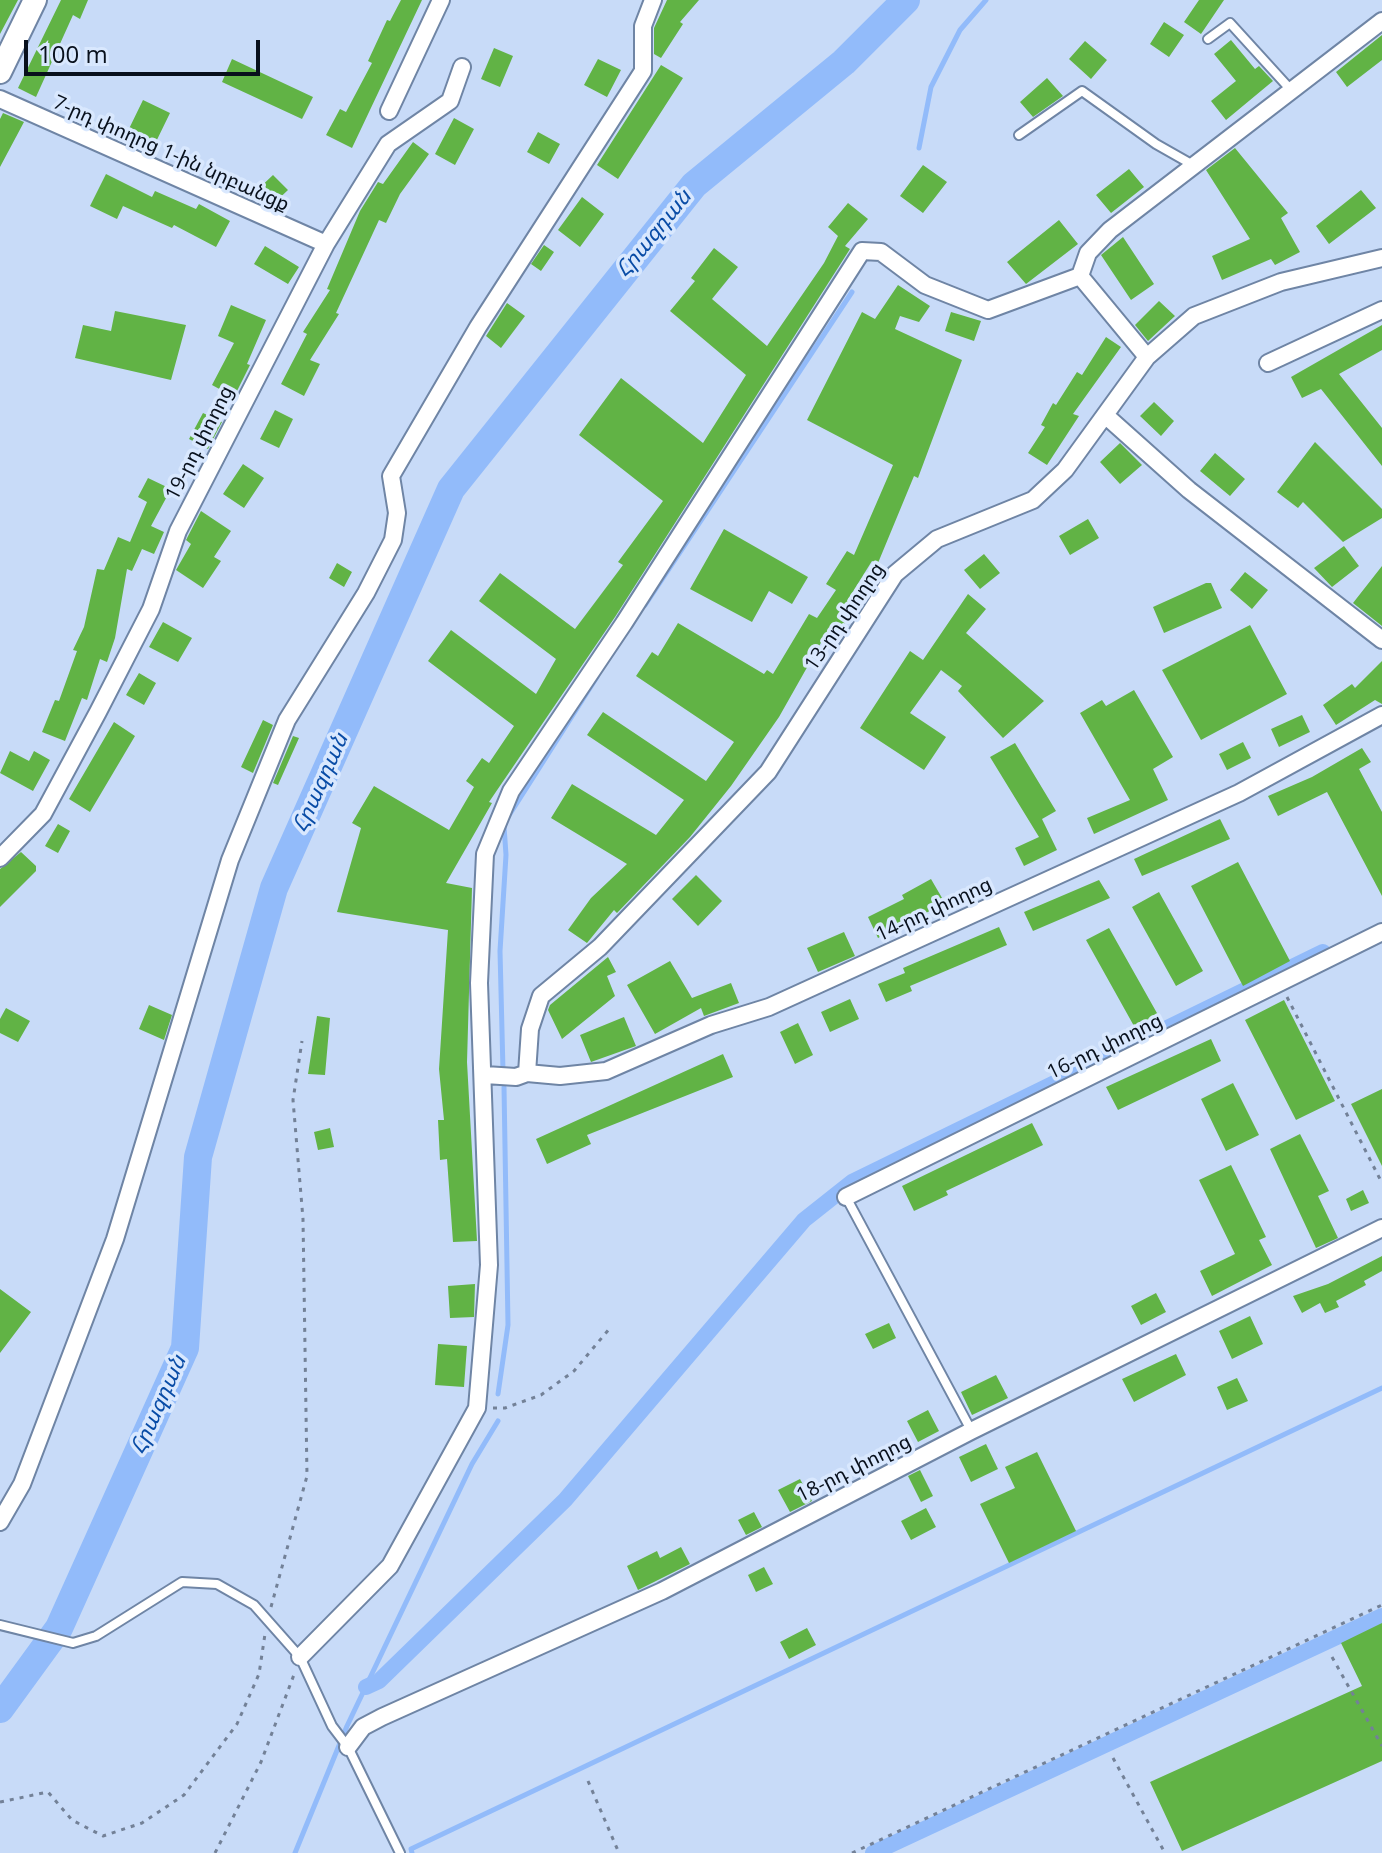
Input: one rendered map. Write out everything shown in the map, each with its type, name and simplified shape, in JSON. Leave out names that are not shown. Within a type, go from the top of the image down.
[{"type":"main road","points":[[0,72],[35,0]]},
{"type":"street","points":[[389,111],[441,0]]},
{"type":"street","points":[[0,1522],[22,1484],[115,1239],[230,860],[287,720],[366,593],[393,540],[397,513],[391,476],[478,327],[643,71],[643,26],[653,0]]},
{"type":"street","points":[[1080,276],[1088,253],[1110,230],[1382,21]]},
{"type":"street","name":"19-րդ փողոց","points":[[0,858],[43,814],[98,712],[151,609],[178,531],[326,244],[388,144],[450,101],[462,67]]},
{"type":"street","name":"7-րդ փողոց 1-ին նրբանցք","points":[[0,99],[326,244]]},
{"type":"street","points":[[300,1657],[390,1566],[477,1408],[489,1265],[485,1075],[479,983],[485,854],[511,791],[633,610],[862,251],[881,252],[925,285],[988,310],[1080,276]]},
{"type":"street","name":"13-րդ փողոց","points":[[527,1073],[530,1029],[541,996],[600,947],[768,772],[895,574],[937,539],[1033,500],[1065,470],[1147,357],[1194,316],[1281,282],[1382,258]]},
{"type":"street","points":[[1080,276],[1147,357]]},
{"type":"street","points":[[1268,363],[1382,310]]},
{"type":"street","points":[[1105,415],[1189,490],[1382,640]]},
{"type":"street","name":"14-րդ փողոց","points":[[485,1075],[516,1077],[527,1073],[560,1076],[606,1071],[711,1025],[769,1007],[1239,793],[1382,715]]},
{"type":"street","name":"16-րդ փողոց","points":[[846,1197],[1382,932]]},
{"type":"street","name":"18-րդ փողոց","points":[[347,1746],[363,1727],[382,1717],[662,1591],[971,1431],[1382,1228]]},
{"type":"lane","points":[[1208,39],[1230,23],[1291,90]]},
{"type":"lane","points":[[1019,135],[1082,91],[1156,144],[1194,165]]},
{"type":"lane","points":[[846,1197],[971,1431]]},
{"type":"lane","points":[[0,1625],[73,1643],[96,1636],[182,1582],[217,1584],[254,1605],[300,1657],[400,1853]]},
{"type":"path","points":[[1280,983],[1382,1183]]},
{"type":"path","points":[[0,1802],[48,1792],[72,1820],[103,1836],[152,1816],[184,1795],[237,1724],[259,1674],[267,1620],[307,1476],[303,1219],[293,1100],[302,1041]]},
{"type":"path","points":[[477,1408],[505,1408],[541,1395],[574,1371],[610,1328]]},
{"type":"path","points":[[852,1853],[1382,1605]]},
{"type":"path","points":[[215,1853],[261,1762],[300,1657]]},
{"type":"path","points":[[1332,1657],[1382,1746]]},
{"type":"path","points":[[1113,1758],[1165,1853]]},
{"type":"path","points":[[588,1781],[619,1853]]},
{"type":"building","points":[[0,0],[18,0],[0,34]]},
{"type":"building","points":[[61,0],[88,0],[80,19],[73,15],[36,97],[18,88]]},
{"type":"building","points":[[401,0],[422,0],[352,148],[326,135],[340,109],[346,112],[372,63],[368,61],[387,20],[390,21]]},
{"type":"building","points":[[667,0],[699,0],[680,22],[683,24],[661,58],[654,54],[654,28]]},
{"type":"building","points":[[1199,0],[1224,0],[1201,34],[1184,22]]},
{"type":"building","points":[[1164,22],[1184,35],[1169,57],[1150,44]]},
{"type":"building","points":[[1382,35],[1382,60],[1347,87],[1336,72]]},
{"type":"building","points":[[1231,40],[1255,69],[1259,66],[1273,81],[1226,120],[1211,101],[1236,81],[1214,54]]},
{"type":"building","points":[[1085,41],[1107,60],[1091,79],[1069,59]]},
{"type":"building","points":[[494,48],[513,56],[500,87],[481,79]]},
{"type":"building","points":[[232,59],[313,97],[302,119],[222,82]]},
{"type":"building","points":[[598,59],[621,70],[607,97],[584,85]]},
{"type":"building","points":[[661,65],[683,78],[618,179],[597,165]]},
{"type":"building","points":[[1047,78],[1063,96],[1033,117],[1020,102]]},
{"type":"building","points":[[143,100],[170,113],[152,150],[125,137]]},
{"type":"building","points":[[3,113],[24,122],[0,167],[0,119]]},
{"type":"building","points":[[454,118],[474,129],[455,165],[435,154]]},
{"type":"building","points":[[538,132],[560,144],[549,164],[527,152]]},
{"type":"building","points":[[413,142],[429,154],[400,194],[386,223],[379,220],[336,313],[339,314],[310,360],[320,364],[304,396],[281,384],[307,334],[303,332],[330,290],[327,289],[360,211],[378,182],[383,184]]},
{"type":"building","points":[[1235,148],[1288,213],[1281,218],[1300,252],[1275,265],[1271,259],[1222,280],[1212,256],[1250,239],[1206,170]]},
{"type":"building","points":[[923,165],[947,182],[923,213],[900,196]]},
{"type":"building","points":[[1129,169],[1144,187],[1111,213],[1096,195]]},
{"type":"building","points":[[106,174],[152,197],[155,191],[196,209],[199,204],[230,221],[216,247],[174,225],[172,228],[123,206],[117,219],[90,206]]},
{"type":"building","points":[[273,175],[288,190],[270,207],[254,193]]},
{"type":"building","points":[[1361,190],[1376,208],[1329,244],[1316,226]]},
{"type":"building","points":[[582,197],[604,214],[580,247],[558,230]]},
{"type":"building","points":[[848,203],[868,219],[845,246],[850,249],[615,617],[489,802],[492,803],[446,883],[472,888],[467,1062],[477,1241],[453,1242],[447,1159],[440,1160],[438,1120],[444,1120],[439,1069],[448,930],[337,912],[361,828],[352,823],[374,786],[449,830],[474,787],[466,781],[482,758],[489,763],[514,726],[428,661],[451,630],[536,694],[556,659],[479,601],[500,573],[575,629],[623,565],[618,562],[663,501],[579,435],[621,378],[703,443],[746,375],[670,311],[695,281],[691,278],[714,248],[738,267],[712,299],[767,346],[824,263],[838,236],[828,227]]},
{"type":"building","points":[[1059,220],[1078,244],[1026,284],[1007,262]]},
{"type":"building","points":[[1123,237],[1154,284],[1131,300],[1101,255]]},
{"type":"building","points":[[544,245],[554,252],[541,271],[531,264]]},
{"type":"building","points":[[265,246],[299,267],[288,284],[254,264]]},
{"type":"building","points":[[898,285],[930,306],[919,322],[900,316],[895,329],[962,360],[918,478],[914,476],[878,563],[872,561],[847,601],[856,607],[840,631],[831,625],[779,717],[731,786],[690,837],[617,913],[614,910],[587,943],[568,930],[591,898],[627,864],[551,818],[572,784],[656,835],[684,800],[587,735],[603,712],[706,781],[734,742],[636,676],[652,652],[658,656],[678,623],[764,674],[767,670],[773,674],[809,614],[817,618],[836,590],[826,584],[847,551],[854,555],[893,465],[807,420],[862,312],[875,319]]},
{"type":"building","points":[[1159,301],[1175,316],[1148,341],[1135,325]]},
{"type":"building","points":[[507,303],[525,316],[501,348],[486,336]]},
{"type":"building","points":[[231,305],[266,320],[247,364],[250,365],[234,397],[212,385],[234,343],[218,336]]},
{"type":"building","points":[[115,311],[186,325],[171,380],[75,358],[83,325],[111,331]]},
{"type":"building","points":[[951,312],[981,321],[974,341],[945,331]]},
{"type":"building","points":[[1382,325],[1382,350],[1339,374],[1382,428],[1382,466],[1321,389],[1302,398],[1291,377]]},
{"type":"building","points":[[1106,337],[1121,347],[1073,414],[1079,416],[1047,465],[1028,453],[1045,427],[1041,425],[1053,403],[1056,405],[1077,372],[1082,375]]},
{"type":"building","points":[[1154,402],[1174,421],[1161,436],[1140,416]]},
{"type":"building","points":[[275,410],[293,419],[279,448],[260,439]]},
{"type":"building","points":[[203,413],[222,422],[208,449],[189,439]]},
{"type":"building","points":[[1315,442],[1382,509],[1382,518],[1343,542],[1303,502],[1298,508],[1277,492]]},
{"type":"building","points":[[1120,443],[1142,465],[1120,484],[1100,462]]},
{"type":"building","points":[[1215,453],[1245,479],[1230,496],[1200,471]]},
{"type":"building","points":[[243,464],[264,478],[244,508],[223,494]]},
{"type":"building","points":[[148,478],[171,489],[151,526],[164,532],[154,554],[142,549],[132,571],[127,569],[115,638],[107,662],[100,659],[87,700],[82,698],[65,741],[42,732],[55,700],[59,701],[77,651],[73,650],[84,627],[97,569],[104,570],[118,537],[130,542],[147,502],[138,497]]},
{"type":"building","points":[[201,511],[231,531],[214,557],[221,561],[203,588],[176,570],[191,544],[186,540]]},
{"type":"building","points":[[1088,519],[1099,538],[1070,555],[1059,536]]},
{"type":"building","points":[[724,529],[808,577],[792,604],[769,591],[752,622],[690,589]]},
{"type":"building","points":[[1344,546],[1359,566],[1332,587],[1314,568]]},
{"type":"building","points":[[984,554],[1000,573],[980,589],[964,570]]},
{"type":"building","points":[[337,563],[352,572],[344,587],[329,578]]},
{"type":"building","points":[[1382,566],[1382,626],[1353,603]]},
{"type":"building","points":[[1245,572],[1268,590],[1252,609],[1230,590]]},
{"type":"building","points":[[1211,583],[1222,608],[1164,633],[1153,607]]},
{"type":"building","points":[[968,594],[986,609],[966,633],[1044,701],[1003,738],[958,691],[962,686],[941,670],[910,713],[946,737],[924,770],[860,728],[910,651],[923,660]]},
{"type":"building","points":[[163,622],[192,638],[178,662],[149,647]]},
{"type":"building","points":[[1250,625],[1287,694],[1201,740],[1162,670]]},
{"type":"building","points":[[1382,661],[1382,704],[1375,700],[1336,725],[1323,705],[1352,684],[1355,688]]},
{"type":"building","points":[[139,673],[156,683],[144,705],[126,695]]},
{"type":"building","points":[[1134,690],[1173,757],[1153,769],[1168,800],[1094,834],[1087,818],[1130,800],[1080,713],[1102,700],[1106,706]]},
{"type":"building","points":[[1302,715],[1310,732],[1279,747],[1271,729]]},
{"type":"building","points":[[263,720],[273,725],[253,773],[241,767]]},
{"type":"building","points":[[114,722],[135,736],[90,812],[69,799]]},
{"type":"building","points":[[293,736],[299,738],[278,785],[273,783]]},
{"type":"building","points":[[1243,742],[1251,758],[1227,770],[1219,754]]},
{"type":"building","points":[[1015,743],[1056,811],[1042,819],[1057,850],[1024,866],[1015,848],[1039,837],[990,757]]},
{"type":"building","points":[[1362,748],[1371,762],[1359,769],[1382,812],[1382,896],[1327,792],[1278,816],[1268,796],[1312,777]]},
{"type":"building","points":[[10,751],[29,761],[34,751],[50,760],[33,791],[0,773]]},
{"type":"building","points":[[1220,819],[1230,839],[1142,876],[1134,859]]},
{"type":"building","points":[[58,824],[70,831],[58,853],[45,846]]},
{"type":"building","points":[[21,852],[36,866],[36,871],[0,907],[0,869]]},
{"type":"building","points":[[1238,862],[1290,961],[1243,986],[1191,886]]},
{"type":"building","points":[[696,875],[722,901],[698,926],[672,899]]},
{"type":"building","points":[[931,879],[945,903],[878,938],[868,917],[904,899],[902,895]]},
{"type":"building","points":[[1099,880],[1110,898],[1033,931],[1024,912]]},
{"type":"building","points":[[1159,892],[1203,971],[1176,986],[1132,907]]},
{"type":"building","points":[[999,927],[1007,945],[910,986],[912,991],[886,1002],[878,984],[905,973],[903,968]]},
{"type":"building","points":[[1109,928],[1162,1022],[1139,1035],[1086,940]]},
{"type":"building","points":[[844,932],[855,956],[818,972],[807,948]]},
{"type":"building","points":[[608,957],[616,972],[607,976],[615,996],[562,1039],[548,1010],[550,1005]]},
{"type":"building","points":[[670,961],[692,998],[731,983],[739,1003],[704,1016],[701,1008],[655,1034],[627,985]]},
{"type":"building","points":[[850,999],[859,1019],[830,1032],[821,1012]]},
{"type":"building","points":[[1284,1000],[1335,1101],[1296,1120],[1245,1020]]},
{"type":"building","points":[[149,1005],[172,1015],[164,1040],[139,1029]]},
{"type":"building","points":[[6,1008],[30,1021],[18,1042],[0,1033],[0,1019]]},
{"type":"building","points":[[317,1016],[330,1018],[325,1075],[308,1074]]},
{"type":"building","points":[[624,1017],[636,1046],[591,1062],[580,1035]]},
{"type":"building","points":[[798,1023],[813,1055],[795,1064],[780,1032]]},
{"type":"building","points":[[1211,1039],[1221,1061],[1118,1110],[1106,1087]]},
{"type":"building","points":[[723,1054],[733,1077],[587,1135],[591,1144],[547,1164],[536,1139]]},
{"type":"building","points":[[1233,1083],[1259,1135],[1226,1151],[1201,1099]]},
{"type":"building","points":[[1382,1089],[1382,1166],[1351,1104]]},
{"type":"building","points":[[1032,1123],[1043,1145],[946,1191],[948,1195],[914,1211],[902,1186]]},
{"type":"building","points":[[330,1128],[334,1147],[318,1150],[314,1132]]},
{"type":"building","points":[[1300,1134],[1329,1191],[1318,1196],[1338,1238],[1316,1248],[1270,1149]]},
{"type":"building","points":[[1231,1165],[1266,1237],[1259,1240],[1272,1265],[1212,1296],[1200,1271],[1235,1254],[1199,1180]]},
{"type":"building","points":[[1363,1190],[1369,1203],[1351,1211],[1346,1199]]},
{"type":"building","points":[[1382,1256],[1382,1271],[1364,1281],[1366,1285],[1336,1301],[1339,1307],[1325,1313],[1320,1303],[1302,1313],[1293,1296],[1328,1284]]},
{"type":"building","points":[[475,1284],[474,1317],[450,1318],[448,1286]]},
{"type":"building","points":[[0,1289],[31,1312],[0,1353]]},
{"type":"building","points":[[1156,1293],[1166,1312],[1141,1325],[1131,1306]]},
{"type":"building","points":[[1250,1316],[1263,1344],[1232,1359],[1219,1331]]},
{"type":"building","points":[[889,1323],[896,1338],[873,1349],[865,1334]]},
{"type":"building","points":[[438,1344],[467,1346],[464,1387],[435,1385]]},
{"type":"building","points":[[1176,1354],[1186,1375],[1134,1402],[1122,1379]]},
{"type":"building","points":[[996,1375],[1008,1398],[972,1415],[961,1392]]},
{"type":"building","points":[[1237,1378],[1248,1401],[1227,1410],[1217,1387]]},
{"type":"building","points":[[928,1410],[939,1431],[918,1442],[907,1421]]},
{"type":"building","points":[[986,1444],[998,1469],[971,1482],[959,1457]]},
{"type":"building","points":[[1037,1452],[1076,1531],[1009,1563],[980,1504],[1015,1488],[1005,1467]]},
{"type":"building","points":[[920,1470],[933,1496],[921,1502],[908,1476]]},
{"type":"building","points":[[800,1479],[812,1501],[790,1512],[778,1490]]},
{"type":"building","points":[[926,1508],[936,1527],[911,1540],[901,1521]]},
{"type":"building","points":[[754,1512],[762,1527],[746,1535],[738,1520]]},
{"type":"building","points":[[681,1547],[690,1564],[638,1590],[627,1566],[657,1551],[660,1558]]},
{"type":"building","points":[[764,1567],[773,1584],[756,1592],[748,1575]]},
{"type":"building","points":[[1382,1623],[1382,1761],[1182,1851],[1150,1782],[1362,1686],[1341,1643]]},
{"type":"building","points":[[807,1628],[816,1645],[789,1659],[780,1642]]},
{"type":"waterway","name":"Հրազդան","points":[[0,1709],[59,1628],[185,1348],[198,1157],[274,888],[451,489],[694,185],[844,62],[906,0]]},
{"type":"waterway","points":[[919,148],[931,87],[960,30],[986,0]]},
{"type":"waterway","points":[[645,605],[852,292]]},
{"type":"waterway","points":[[508,817],[597,677]]},
{"type":"waterway","points":[[503,1071],[500,951],[506,855],[504,826]]},
{"type":"waterway","points":[[366,1687],[379,1681],[565,1500],[804,1220],[852,1182],[1323,952]]},
{"type":"waterway","points":[[498,1394],[508,1325],[504,1087]]},
{"type":"waterway","points":[[412,1853],[411,1849],[1382,1388]]},
{"type":"waterway","points":[[295,1853],[347,1726],[472,1464],[498,1421]]},
{"type":"waterway","points":[[873,1853],[1382,1616]]}]
